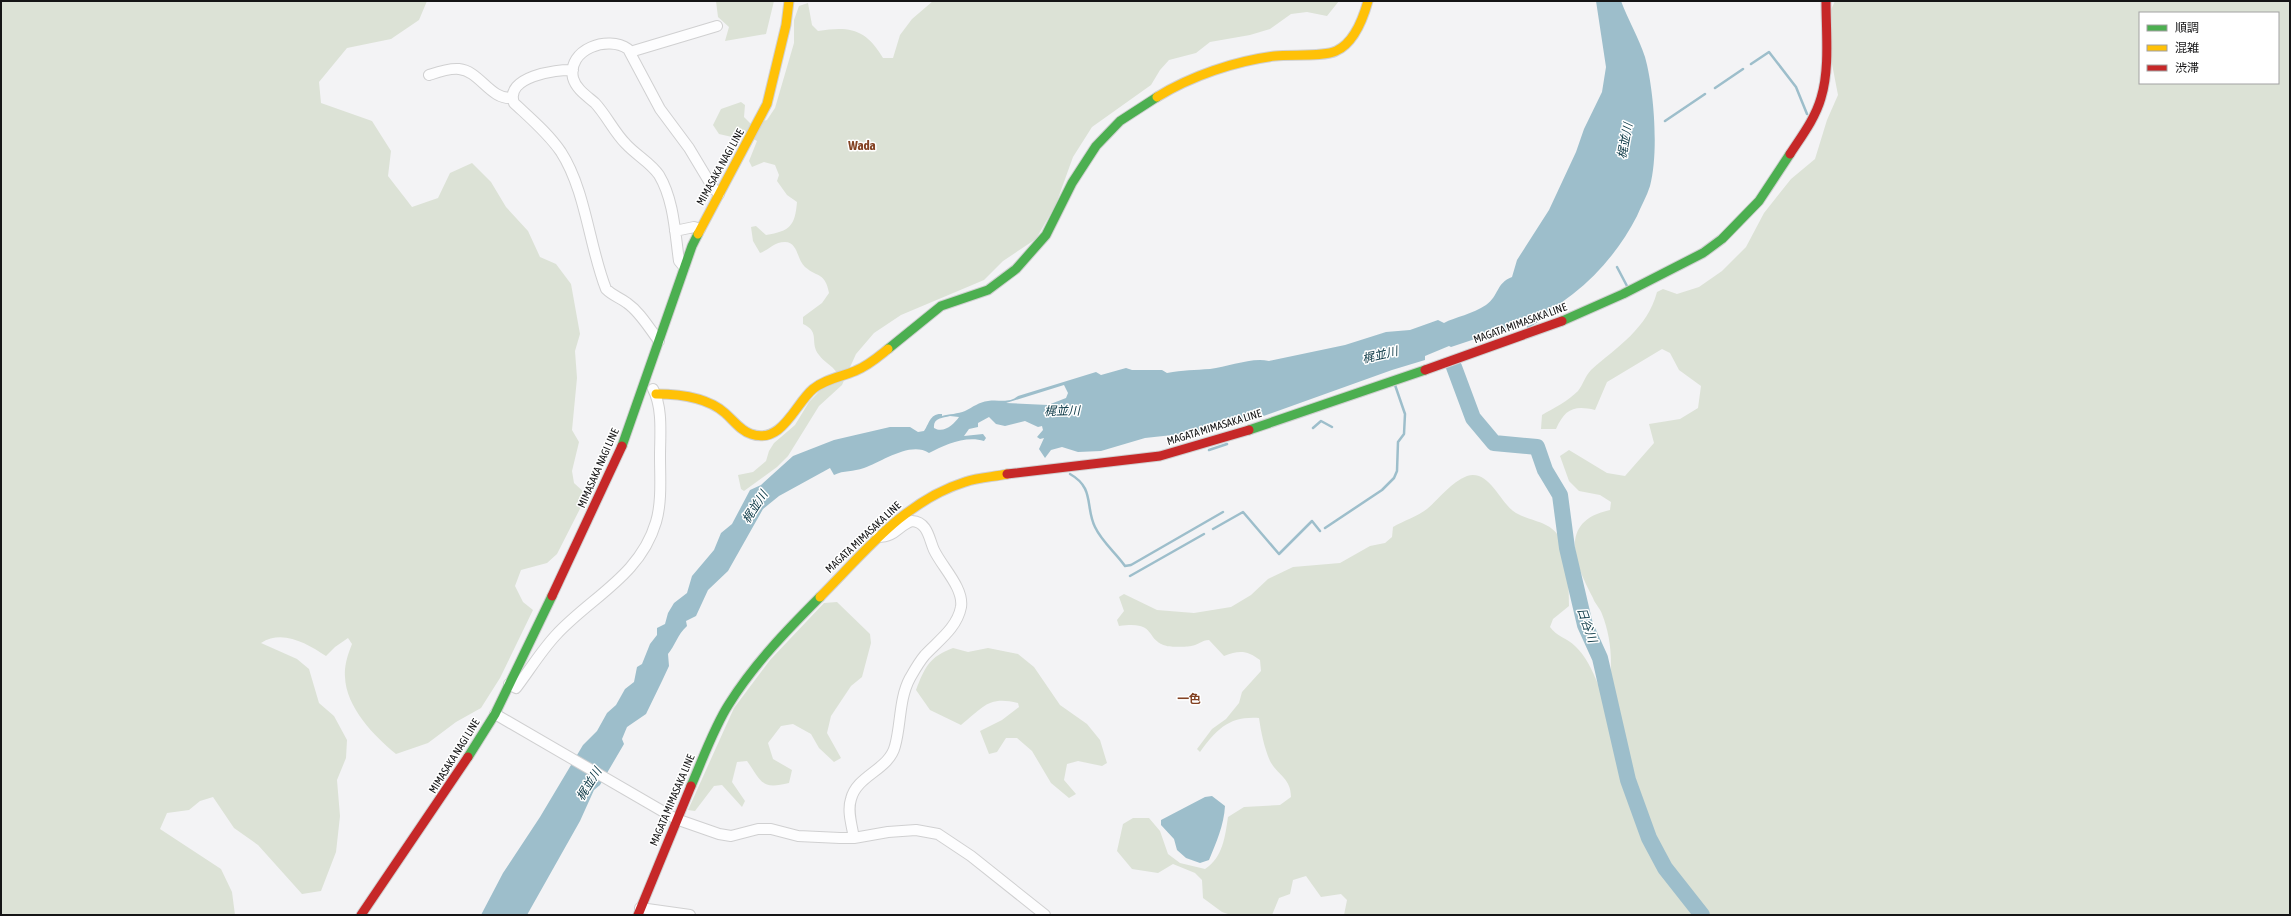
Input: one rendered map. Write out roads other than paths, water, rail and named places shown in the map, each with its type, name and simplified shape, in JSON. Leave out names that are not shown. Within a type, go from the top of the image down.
[{"type":"main road","name":"MIMASAKA NAGI LINE","points":[[361,915],[440,801],[495,714],[618,458],[684,267],[700,229],[767,104],[786,25],[789,1]]},
{"type":"main road","points":[[656,394],[693,398],[719,409],[744,433],[762,436],[772,434],[781,429],[812,390],[820,384],[860,369],[928,314],[943,305],[978,295],[989,289],[1028,256],[1038,247],[1092,152],[1119,122],[1174,89],[1225,66],[1274,56],[1335,52],[1349,43],[1360,22],[1368,1]]},
{"type":"main road","name":"MAGATA MIMASAKA LINE","points":[[639,912],[676,819],[705,752],[728,705],[753,670],[790,628],[878,537],[901,516],[921,502],[943,490],[967,482],[1002,475],[1160,456],[1234,435],[1546,328],[1617,298],[1702,253],[1728,234],[1759,201],[1809,125],[1821,98],[1825,80],[1826,1]]},
{"type":"street","points":[[630,52],[717,26]]},
{"type":"street","points":[[684,267],[679,261],[670,206],[658,175],[626,145],[601,110],[579,89],[573,78],[573,70],[577,57],[599,44],[608,43],[621,44],[630,52],[660,109],[689,148],[715,191],[719,194]]},
{"type":"street","points":[[428,74],[448,69],[460,69],[472,73],[499,96],[512,98]]},
{"type":"street","points":[[573,70],[555,70],[524,80],[514,90],[512,98],[514,103],[550,138],[561,152],[571,172],[606,289],[613,296],[627,302],[637,311],[659,341]]},
{"type":"street","points":[[675,231],[694,227],[700,229]]},
{"type":"street","points":[[509,684],[516,688],[556,635],[621,578],[639,556],[649,539],[656,522],[659,505],[660,440],[659,413],[656,394],[646,379]]},
{"type":"street","points":[[854,838],[850,808],[851,798],[861,782],[889,759],[895,747],[909,680],[924,656],[953,626],[961,607],[957,589],[942,566],[929,533],[922,525],[912,521],[906,523],[892,536],[878,537]]},
{"type":"street","points":[[495,714],[676,819],[719,834],[731,836],[758,829],[772,829],[798,836],[854,838],[888,832],[925,830],[938,834],[971,856],[1045,915]]},
{"type":"street","points":[[639,912],[690,915]]},
{"type":"water","name":"梶並川","points":[[1596,1],[1621,1],[1643,50],[1651,86],[1655,139],[1653,172],[1647,194],[1625,237],[1596,273],[1561,303],[1541,316],[1498,335],[1496,332],[1451,347],[1449,346],[1425,356],[1425,360],[1392,370],[1241,424],[1236,422],[1200,432],[1145,438],[1101,451],[1078,452],[1062,447],[1051,450],[1045,458],[1039,449],[1044,438],[1040,439],[1037,437],[1043,430],[1042,426],[1038,427],[1025,421],[1005,426],[996,424],[989,417],[978,423],[978,427],[969,429],[964,436],[983,434],[986,438],[984,441],[977,439],[963,440],[948,444],[929,453],[913,449],[896,454],[864,468],[841,472],[834,475],[830,468],[779,496],[763,509],[728,571],[708,590],[696,616],[686,621],[687,626],[668,654],[669,666],[646,714],[627,727],[622,739],[624,744],[600,785],[594,790],[580,821],[527,915],[481,915],[503,873],[540,817],[583,745],[597,731],[607,713],[616,705],[625,689],[634,682],[637,667],[642,664],[650,644],[657,635],[657,628],[665,624],[668,613],[674,603],[687,593],[692,576],[714,550],[721,533],[732,524],[750,490],[761,485],[793,456],[834,440],[890,427],[910,427],[918,432],[924,431],[932,417],[935,415],[942,414],[942,416],[959,413],[985,402],[1011,400],[1018,396],[1096,372],[1101,375],[1126,368],[1132,370],[1162,370],[1167,373],[1217,368],[1255,360],[1269,361],[1345,345],[1386,332],[1410,330],[1438,320],[1444,323],[1476,311],[1486,305],[1493,298],[1500,286],[1512,277],[1517,260],[1549,210],[1576,152],[1584,129],[1602,92],[1606,67]],"holes":[[[1064,385],[1068,393],[1066,398],[1048,405],[1006,403]],[[950,416],[959,417],[952,425],[945,429],[938,430],[934,428],[937,420]]]},
{"type":"water","points":[[1212,796],[1225,806],[1223,820],[1209,860],[1200,863],[1186,858],[1177,850],[1174,839],[1161,825],[1161,820],[1205,797]]},
{"type":"waterway","points":[[1751,64],[1769,52],[1796,87],[1807,114]]},
{"type":"waterway","points":[[1715,88],[1743,69]]},
{"type":"waterway","points":[[1665,121],[1705,94]]},
{"type":"waterway","points":[[1617,267],[1627,286]]},
{"type":"waterway","points":[[1528,327],[1559,307]]},
{"type":"waterway","name":"日谷川","points":[[1454,367],[1473,418],[1494,443],[1537,447],[1545,470],[1560,495],[1567,548],[1585,625],[1600,658],[1628,780],[1649,838],[1665,868],[1702,915]]},
{"type":"waterway","points":[[1325,528],[1382,490],[1394,478],[1397,471],[1398,442],[1404,434],[1405,414],[1395,385]]},
{"type":"waterway","points":[[1313,428],[1321,421],[1332,427]]},
{"type":"waterway","points":[[1209,450],[1227,444]]},
{"type":"waterway","points":[[1070,474],[1078,479],[1083,485],[1088,498],[1090,512],[1095,527],[1105,543],[1125,566],[1131,565],[1223,512]]},
{"type":"waterway","points":[[1213,529],[1243,512],[1279,554],[1312,521],[1320,531]]},
{"type":"waterway","points":[[1130,576],[1204,534]]},
{"type":"district","name":"Wada","points":[[862,145]]},
{"type":"district","name":"一色","points":[[1189,699]]}]
